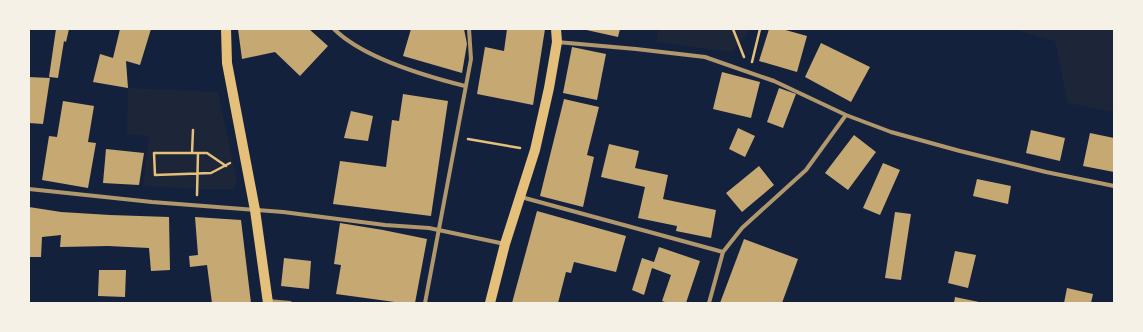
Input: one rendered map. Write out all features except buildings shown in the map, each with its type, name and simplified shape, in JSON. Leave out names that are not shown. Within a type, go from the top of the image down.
[{"type":"main road","points":[[226,29],[228,63],[255,210],[268,302]]},
{"type":"main road","points":[[490,303],[520,196],[535,150],[549,88],[557,42],[556,29]]},
{"type":"street","points":[[334,29],[364,51],[427,76],[465,86]]},
{"type":"street","points":[[425,303],[471,59],[469,29]]},
{"type":"street","points":[[557,42],[636,49],[705,58],[774,81],[846,115],[891,132],[1046,172],[1114,186]]},
{"type":"street","points":[[709,303],[723,252],[742,228],[806,170],[846,115]]},
{"type":"street","points":[[29,189],[196,206],[283,212],[385,225],[429,228],[506,244]]},
{"type":"street","points":[[520,196],[723,252]]},
{"type":"street","points":[[268,302],[290,303]]},
{"type":"path","points":[[733,29],[749,73]]},
{"type":"path","points":[[749,73],[760,29]]},
{"type":"path","points":[[192,153],[193,130]]},
{"type":"path","points":[[464,138],[525,149]]},
{"type":"path","points":[[226,166],[207,153],[154,153],[155,175],[211,173],[226,166],[232,163]]},
{"type":"path","points":[[196,206],[198,153]]},
{"type":"shaded area","points":[[658,29],[750,29],[732,52],[656,42]]},
{"type":"shaded area","points":[[1012,29],[1114,29],[1114,112],[1068,103],[1055,41]]},
{"type":"shaded area","points":[[128,88],[218,92],[237,182],[233,189],[143,186],[149,136],[127,134]]}]
